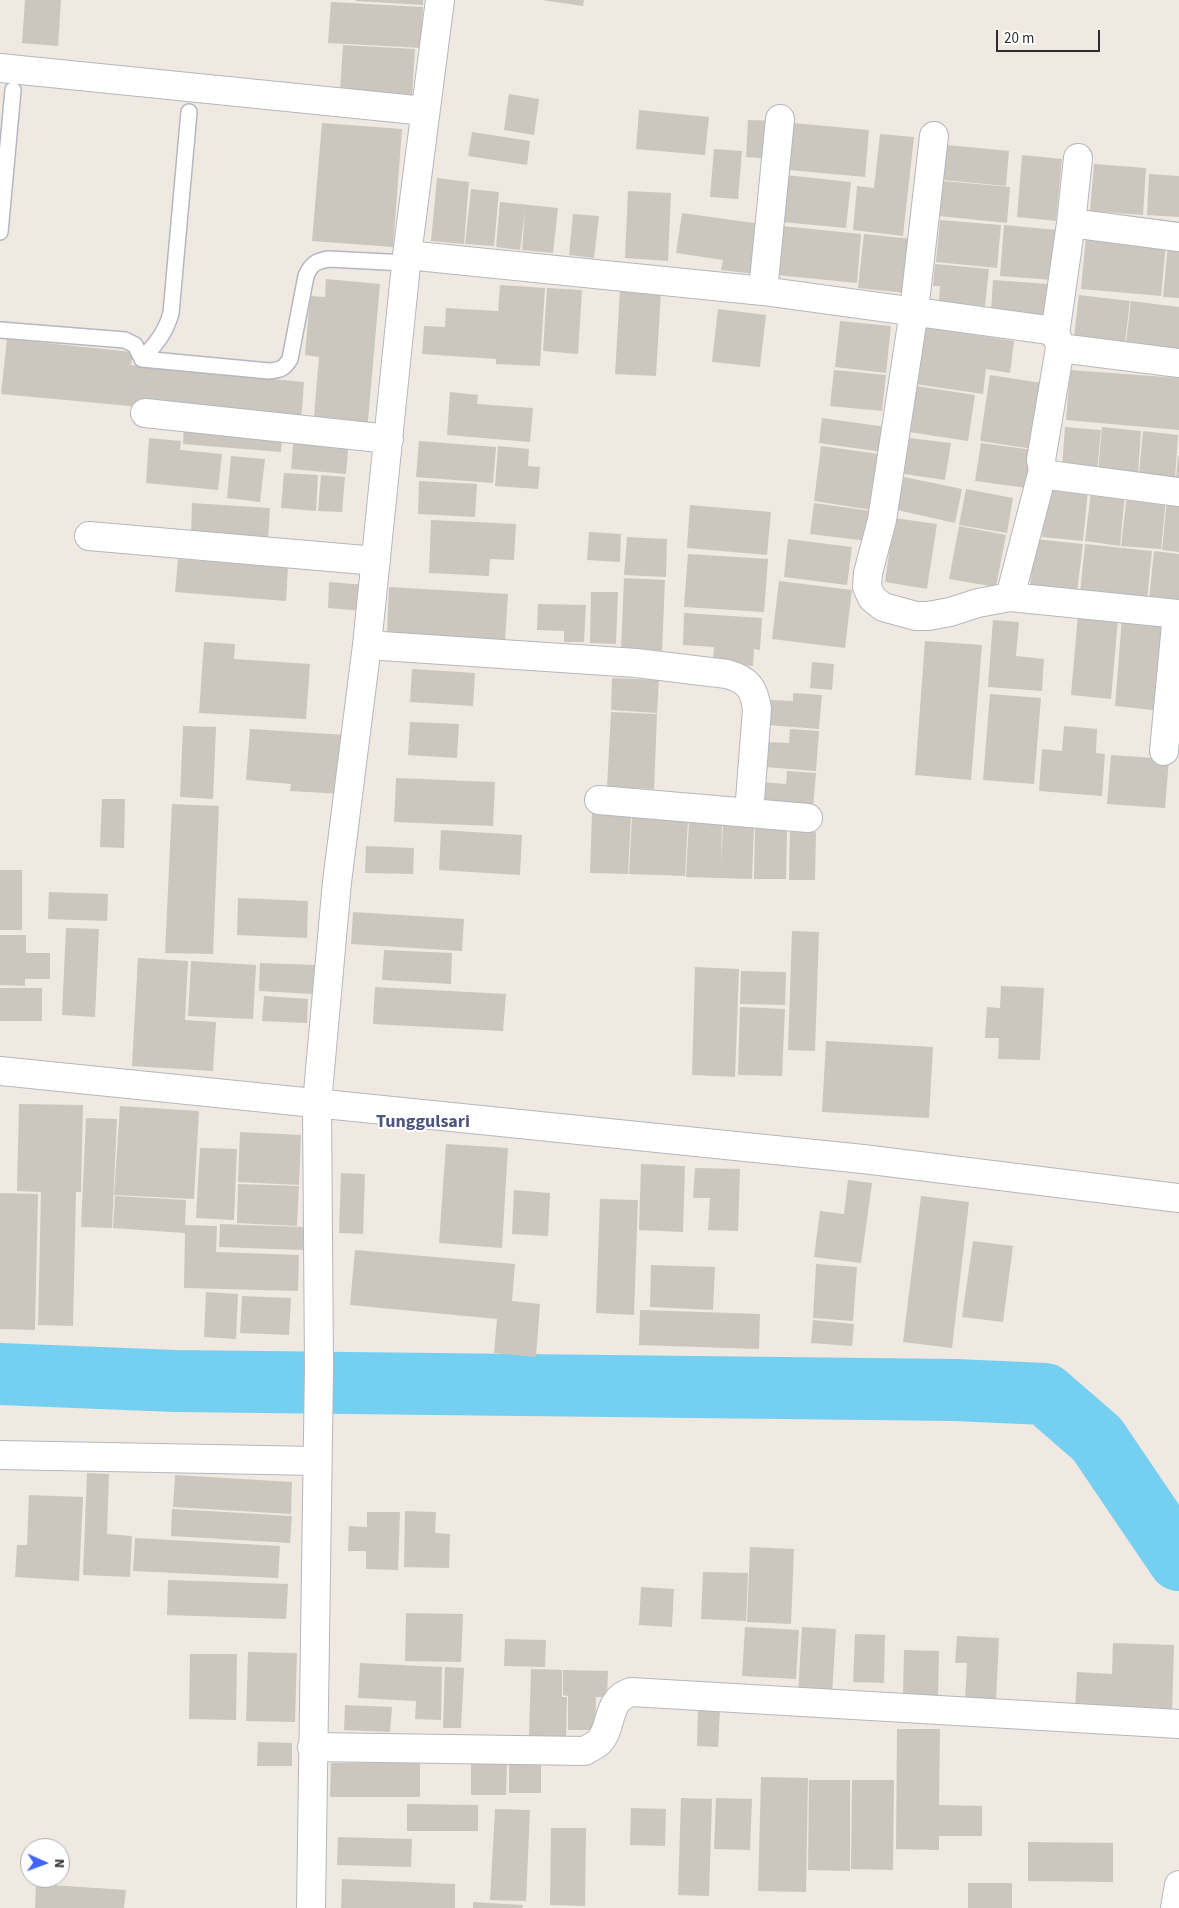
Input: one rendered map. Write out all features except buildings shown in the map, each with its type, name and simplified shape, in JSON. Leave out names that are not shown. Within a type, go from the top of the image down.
[{"type":"street","points":[[311,1908],[319,1368],[317,1103],[337,882],[367,645],[407,259],[440,0]]},
{"type":"street","points":[[7,79],[425,111]]},
{"type":"street","points":[[763,290],[780,119]]},
{"type":"street","points":[[934,136],[914,311],[882,520],[868,573],[867,587],[872,598],[883,607],[916,616],[950,612],[978,603],[1010,597],[1178,614],[1164,752]]},
{"type":"street","points":[[1010,597],[1043,470],[1041,460],[1078,158]]},
{"type":"street","points":[[1071,223],[1179,237]]},
{"type":"street","points":[[407,259],[763,290],[1048,330],[1057,341],[1179,363]]},
{"type":"street","points":[[145,413],[389,439]]},
{"type":"street","points":[[1043,470],[1049,475],[1179,492]]},
{"type":"street","points":[[89,536],[376,560]]},
{"type":"street","points":[[367,645],[636,663],[740,677],[752,689],[756,698],[757,709],[749,813]]},
{"type":"street","points":[[600,800],[808,818]]},
{"type":"street","points":[[0,1071],[863,1159],[1179,1198]]},
{"type":"street","points":[[0,1455],[317,1461]]},
{"type":"street","points":[[312,1747],[584,1751],[598,1743],[603,1736],[617,1701],[623,1695],[631,1692],[1179,1724]]},
{"type":"street","points":[[1175,1908],[1179,1885]]},
{"type":"lane","points":[[0,232],[7,79]]},
{"type":"lane","points":[[142,359],[160,339],[168,326],[171,313],[189,112]]},
{"type":"lane","points":[[142,359],[269,371],[285,368],[290,359],[306,276],[310,267],[318,260],[329,259],[407,259]]},
{"type":"lane","points":[[0,330],[125,340],[135,346],[142,359]]},
{"type":"waterway","points":[[0,1374],[175,1381],[955,1390],[1045,1394],[1097,1439],[1179,1560]]},
{"type":"district","name":"Tunggulsari","points":[[423,1123]]}]
